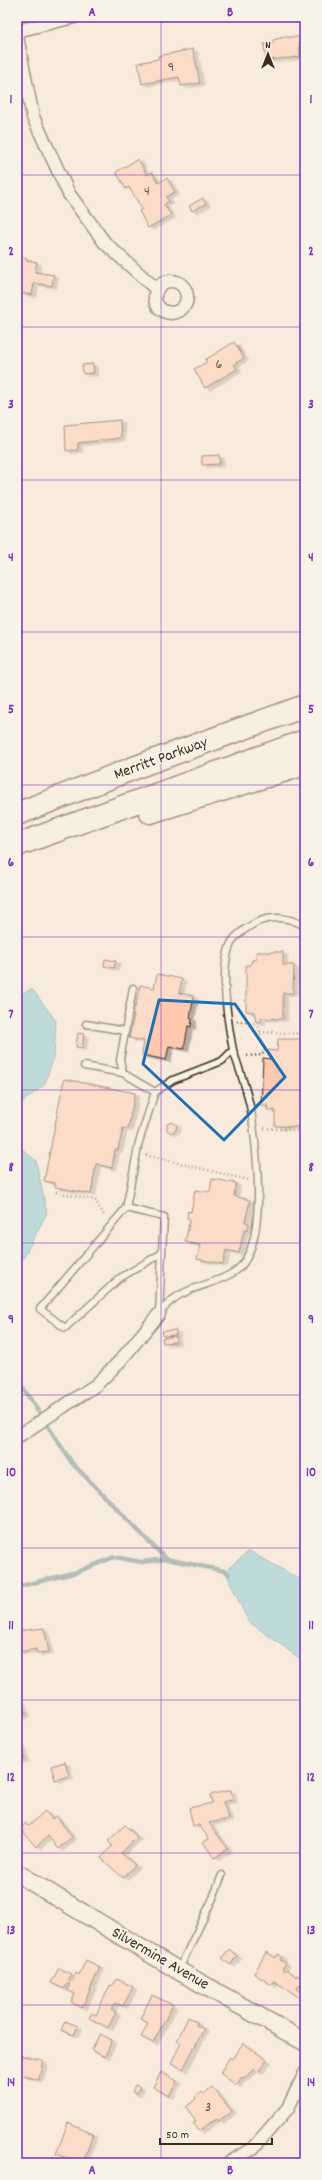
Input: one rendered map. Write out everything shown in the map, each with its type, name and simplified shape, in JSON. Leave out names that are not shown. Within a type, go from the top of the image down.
[{"type":"highway","points":[[139,766],[305,689]]},
{"type":"highway","name":"Merritt Parkway","points":[[17,814],[139,766],[305,706]]},
{"type":"highway","name":"Merritt Parkway","points":[[21,844],[305,741]]},
{"type":"highway","points":[[21,844],[128,818],[305,764]]},
{"type":"street","points":[[17,31],[74,17]]},
{"type":"street","points":[[17,37],[33,117],[69,194],[105,243],[156,289]]},
{"type":"street","points":[[17,1437],[82,1395],[108,1374],[159,1314]]},
{"type":"street","name":"Silvermine Avenue","points":[[17,1873],[179,1971],[305,2042]]},
{"type":"street","points":[[229,2163],[253,2148],[284,2113],[305,2073]]},
{"type":"lane","points":[[159,1314],[171,1300],[182,1294],[219,1281],[238,1269],[250,1250],[257,1219],[258,1183],[252,1116],[234,1053],[227,1020],[225,1001],[229,951],[232,942],[238,934],[260,921],[274,918],[288,918],[305,926]]},
{"type":"lane","points":[[123,1073],[120,1060],[133,988]]},
{"type":"lane","points":[[86,1024],[125,1031]]},
{"type":"lane","points":[[162,1253],[120,1278],[65,1328],[40,1309],[126,1208],[137,1152],[154,1092],[173,1080],[222,1061],[234,1053]]},
{"type":"lane","points":[[84,1066],[123,1073],[154,1092]]},
{"type":"lane","points":[[126,1208],[164,1217],[159,1314]]},
{"type":"lane","points":[[179,1971],[222,1875]]},
{"type":"path","points":[[227,1020],[258,1024],[265,1051],[262,1055],[234,1053]]},
{"type":"path","points":[[260,1032],[305,1034]]},
{"type":"path","points":[[252,1128],[305,1131]]},
{"type":"path","points":[[137,1152],[258,1183]]},
{"type":"path","points":[[56,1192],[95,1200],[111,1226]]},
{"type":"highlighted area","points":[[159,1000],[235,1004],[285,1077],[224,1140],[143,1064]]},
{"type":"water","points":[[32,989],[56,1021],[54,1057],[44,1085],[17,1106],[17,996]]},
{"type":"water","points":[[17,1113],[20,1147],[36,1161],[47,1213],[17,1270]]},
{"type":"water","points":[[249,1551],[305,1582],[305,1662],[248,1621],[225,1571]]},
{"type":"building","points":[[284,37],[299,37],[300,57],[266,60],[264,44],[273,43],[273,40]]},
{"type":"building","points":[[193,49],[200,83],[181,86],[179,77],[142,84],[138,63],[158,59],[158,56]]},
{"type":"building","points":[[138,159],[147,175],[152,172],[158,183],[167,178],[175,192],[166,197],[169,201],[164,204],[171,215],[148,228],[139,211],[142,209],[129,187],[126,189],[116,172]]},
{"type":"building","points":[[203,198],[206,204],[192,211],[189,206]]},
{"type":"building","points":[[17,256],[26,257],[26,260],[37,262],[35,272],[54,275],[52,286],[34,283],[32,295],[20,293],[21,290],[18,289],[17,295]]},
{"type":"building","points":[[234,342],[244,358],[234,364],[237,369],[205,388],[194,369],[207,362],[205,360]]},
{"type":"building","points":[[93,364],[94,373],[83,374],[82,365]]},
{"type":"building","points":[[120,420],[121,438],[78,443],[78,450],[66,451],[65,425]]},
{"type":"building","points":[[219,455],[220,464],[202,465],[202,456]]},
{"type":"building","points":[[256,952],[283,952],[283,965],[294,965],[293,993],[283,993],[283,1019],[261,1018],[261,1022],[256,1022],[254,1012],[246,1011],[246,965],[251,965],[252,960],[256,960]]},
{"type":"building","points":[[105,959],[116,961],[114,968],[104,966]]},
{"type":"building","points":[[157,974],[182,979],[179,993],[194,996],[190,1018],[192,1019],[191,1027],[188,1026],[184,1049],[169,1046],[166,1060],[142,1055],[144,1041],[129,1038],[134,1015],[131,1015],[132,1008],[135,1008],[140,985],[154,988]]},
{"type":"building","points":[[78,1033],[84,1034],[82,1048],[76,1047]]},
{"type":"building","points":[[278,1039],[305,1039],[305,1111],[302,1111],[301,1127],[275,1126],[275,1110],[267,1110],[268,1106],[261,1106],[263,1058],[270,1059],[268,1050],[277,1051]]},
{"type":"building","points":[[64,1079],[135,1093],[128,1129],[123,1128],[118,1150],[115,1150],[112,1168],[96,1164],[91,1194],[55,1187],[55,1183],[44,1181]]},
{"type":"building","points":[[172,1122],[177,1125],[176,1130],[171,1133],[167,1130],[167,1124]]},
{"type":"building","points":[[212,1179],[236,1183],[234,1196],[250,1200],[245,1222],[249,1223],[247,1231],[244,1230],[239,1253],[226,1250],[223,1264],[197,1259],[200,1245],[185,1242],[190,1219],[187,1219],[188,1211],[191,1212],[195,1190],[210,1192]]},
{"type":"building","points":[[176,1330],[176,1335],[163,1336],[162,1331]]},
{"type":"building","points":[[176,1336],[176,1342],[163,1343],[162,1338]]},
{"type":"building","points":[[44,1628],[49,1652],[37,1653],[36,1649],[19,1652],[17,1631]]},
{"type":"building","points":[[21,1701],[26,1714],[17,1718],[17,1703]]},
{"type":"building","points":[[20,1744],[24,1759],[17,1761],[17,1745]]},
{"type":"building","points":[[65,1762],[69,1776],[55,1780],[51,1766]]},
{"type":"building","points":[[231,1790],[233,1800],[223,1802],[229,1819],[209,1823],[228,1849],[214,1858],[203,1842],[209,1839],[199,1825],[193,1826],[189,1808],[212,1803],[210,1795]]},
{"type":"building","points":[[45,1811],[52,1819],[56,1815],[72,1837],[58,1849],[48,1836],[36,1847],[20,1828],[26,1823],[28,1826]]},
{"type":"building","points":[[125,1825],[137,1837],[121,1853],[135,1865],[123,1878],[101,1858],[112,1846],[108,1841]]},
{"type":"building","points":[[229,1949],[237,1956],[230,1965],[222,1958]]},
{"type":"building","points":[[266,1952],[276,1958],[278,1954],[282,1957],[280,1960],[286,1963],[282,1969],[285,1971],[287,1969],[296,1977],[297,1975],[303,1979],[302,1985],[300,1984],[297,1989],[300,1992],[305,1984],[305,2001],[274,1981],[272,1985],[254,1974]]},
{"type":"building","points":[[86,1960],[100,1967],[82,2008],[71,2002],[75,1994],[67,1990],[70,1984],[67,1983],[64,1989],[51,1983],[59,1968],[71,1974],[68,1979],[72,1981],[76,1973],[79,1975]]},
{"type":"building","points":[[117,1979],[133,1987],[123,2006],[115,2003],[111,2010],[116,2012],[108,2028],[89,2018],[92,2013],[96,2015],[110,1985],[112,1986]]},
{"type":"building","points":[[152,1995],[173,2005],[153,2043],[141,2037],[148,2023],[140,2019]]},
{"type":"building","points":[[188,2017],[197,2022],[196,2025],[204,2029],[183,2069],[171,2063],[181,2043],[177,2041]]},
{"type":"building","points":[[65,2021],[78,2026],[74,2035],[61,2030]]},
{"type":"building","points":[[100,2034],[112,2040],[105,2057],[91,2050]]},
{"type":"building","points":[[243,2043],[267,2060],[258,2072],[254,2069],[244,2078],[242,2077],[236,2085],[220,2073],[230,2057],[232,2059]]},
{"type":"building","points":[[17,2055],[43,2060],[39,2080],[17,2074]]},
{"type":"building","points":[[161,2072],[177,2081],[169,2096],[153,2087]]},
{"type":"building","points":[[135,2085],[140,2087],[136,2094],[132,2092]]},
{"type":"building","points":[[212,2087],[232,2111],[219,2121],[217,2118],[199,2131],[193,2123],[196,2121],[186,2107],[196,2099],[195,2097],[201,2092],[203,2094]]},
{"type":"building","points":[[68,2123],[93,2134],[83,2163],[79,2163],[56,2154]]},
{"type":"waterway","points":[[17,1379],[72,1463],[166,1559],[225,1571],[229,1574]]},
{"type":"waterway","points":[[17,1587],[77,1572],[114,1557],[142,1562],[166,1559]]}]
